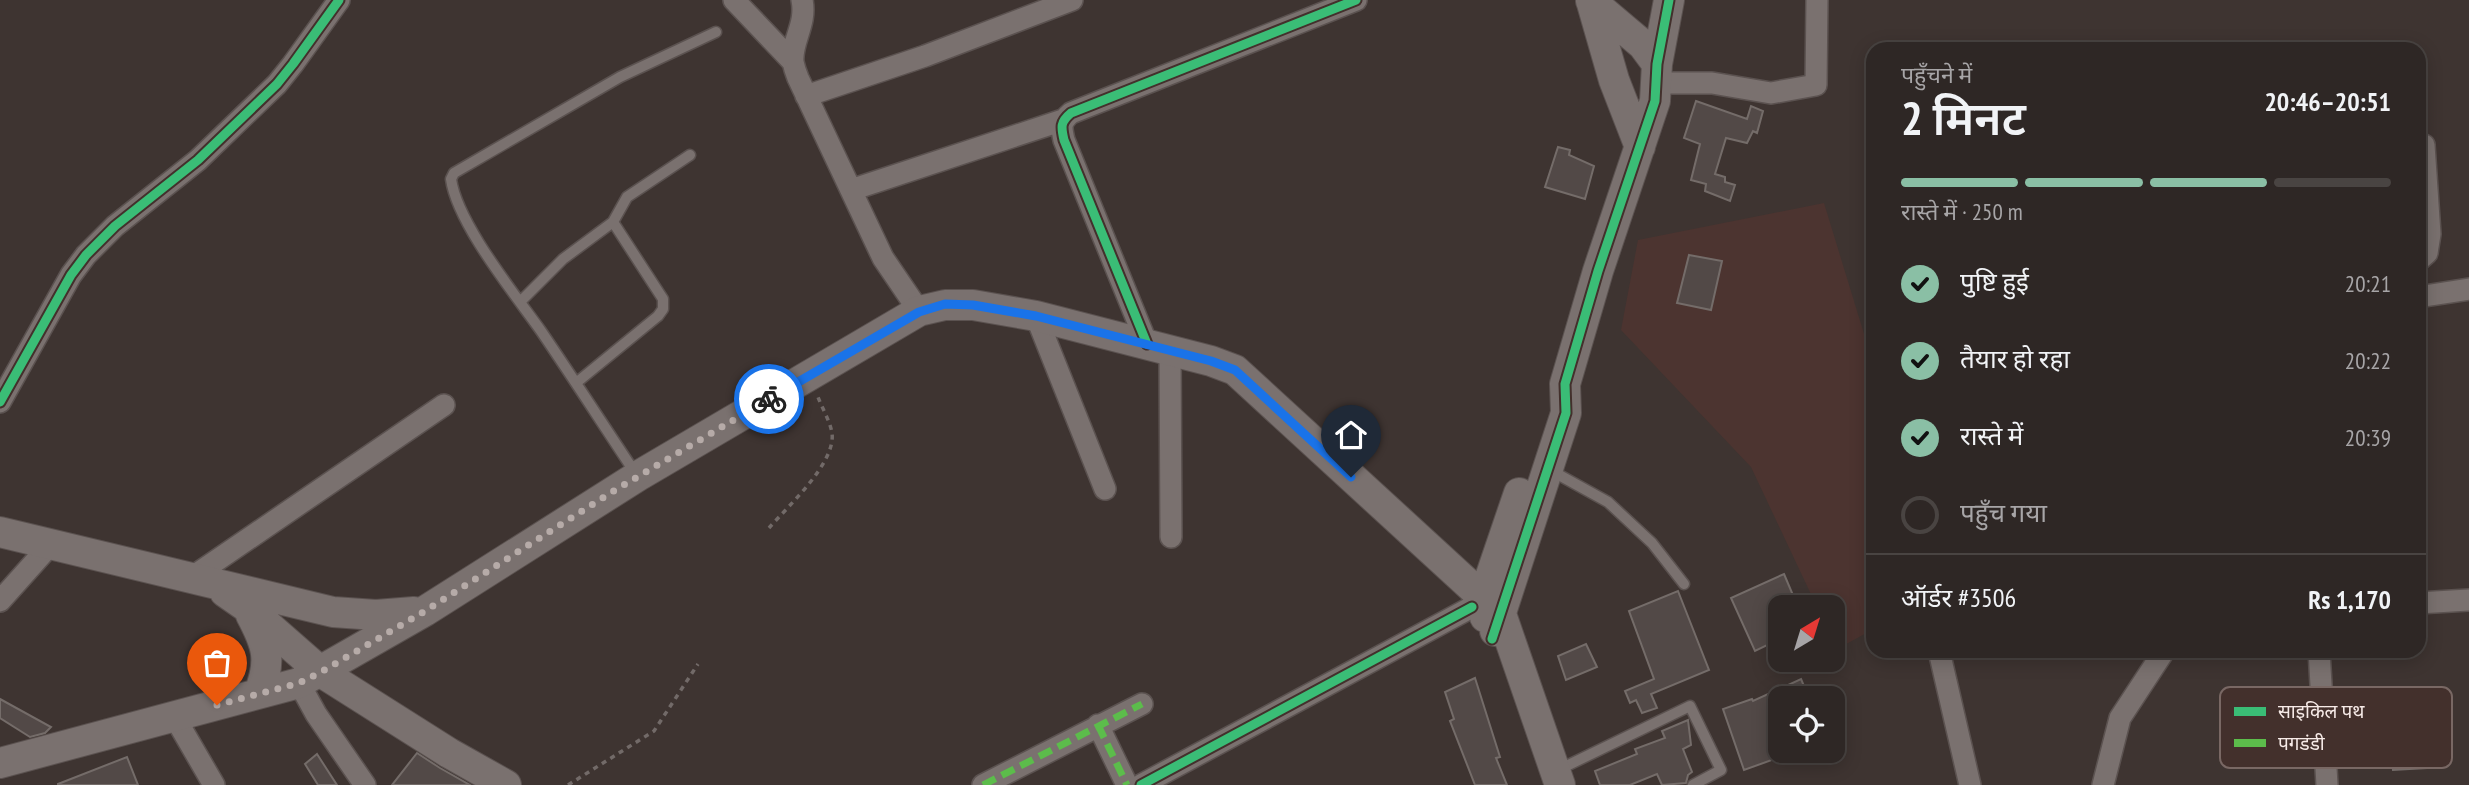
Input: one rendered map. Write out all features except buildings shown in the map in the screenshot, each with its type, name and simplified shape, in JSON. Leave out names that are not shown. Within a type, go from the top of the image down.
[{"type":"main road","points":[[1591,0],[1643,45],[1656,74]]},
{"type":"main road","points":[[1591,0],[1614,80],[1640,147]]},
{"type":"main road","points":[[1487,616],[1548,469],[1566,413],[1565,384],[1598,271],[1655,101],[1656,74],[1670,0]]},
{"type":"main road","points":[[0,763],[310,677],[425,611],[638,476],[808,376],[919,312],[945,304],[973,305],[1036,316],[1211,361],[1235,370],[1487,616],[1552,780]]},
{"type":"main road","points":[[1487,616],[1491,575],[1547,407],[1565,384]]},
{"type":"main road","points":[[0,532],[333,612],[376,615],[425,611]]},
{"type":"main road","points":[[202,581],[248,608],[310,677],[506,785]]},
{"type":"main road","points":[[248,608],[265,642],[267,673],[260,693]]},
{"type":"street","points":[[0,402],[71,275],[86,255],[115,226],[198,160],[276,84],[339,0]]},
{"type":"street","points":[[734,0],[793,62],[806,96],[883,258],[919,312]]},
{"type":"street","points":[[793,62],[803,23],[802,0]]},
{"type":"street","points":[[806,96],[925,56],[1072,0]]},
{"type":"street","points":[[851,190],[1063,120],[1071,113],[1356,0]]},
{"type":"street","points":[[1656,74],[1772,93],[1816,85],[1817,0]]},
{"type":"street","points":[[1063,120],[1060,127],[1064,140],[1159,347],[1171,537]]},
{"type":"street","points":[[2426,175],[2430,234],[2426,254]]},
{"type":"street","points":[[2426,297],[2469,289]]},
{"type":"street","points":[[1036,316],[1105,489]]},
{"type":"street","points":[[202,581],[444,405]]},
{"type":"street","points":[[0,601],[51,544]]},
{"type":"street","points":[[2426,603],[2469,600]]},
{"type":"street","points":[[1141,785],[1175,777],[1487,616]]},
{"type":"street","points":[[1941,658],[1970,785]]},
{"type":"street","points":[[2104,785],[2120,718],[2159,658]]},
{"type":"street","points":[[2319,658],[2321,687]]},
{"type":"street","points":[[310,677],[316,714],[365,785]]},
{"type":"street","points":[[983,785],[1142,704]]},
{"type":"street","points":[[174,716],[214,785]]},
{"type":"street","points":[[1098,725],[1126,785]]},
{"type":"lane","points":[[638,476],[491,261],[466,218],[452,188],[451,179],[454,173],[620,77],[716,32]]},
{"type":"lane","points":[[520,302],[563,259],[613,222],[627,197],[690,155]]},
{"type":"lane","points":[[576,383],[663,309],[663,299],[613,222]]},
{"type":"lane","points":[[1548,469],[1608,502],[1652,543],[1684,584]]},
{"type":"lane","points":[[1552,780],[1690,706],[1721,770],[1693,785]]},
{"type":"path","points":[[769,528],[819,470],[831,445],[830,425],[808,376]]},
{"type":"path","points":[[568,785],[654,731],[698,664]]},
{"type":"shaded area","points":[[1824,203],[1866,340],[1866,633],[1845,645],[1845,595],[1811,595],[1751,467],[1621,330],[1638,240]]},
{"type":"marked path","points":[[983,785],[1142,704]]},
{"type":"marked path","points":[[1098,725],[1127,785]]},
{"type":"cycle path","points":[[0,402],[71,275],[86,255],[115,226],[198,160],[277,84],[339,0]]},
{"type":"cycle path","points":[[1147,344],[1064,140],[1063,122],[1071,113],[1356,0]]},
{"type":"cycle path","points":[[1492,639],[1566,413],[1565,384],[1598,271],[1655,101],[1657,64],[1669,0]]},
{"type":"cycle path","points":[[1141,785],[1472,607]]},
{"type":"way so far","points":[[217,705],[299,683],[321,672],[425,611],[612,492],[769,399]]},
{"type":"route","points":[[769,399],[919,312],[945,304],[973,305],[1036,316],[1211,361],[1235,370],[1351,477]]}]
